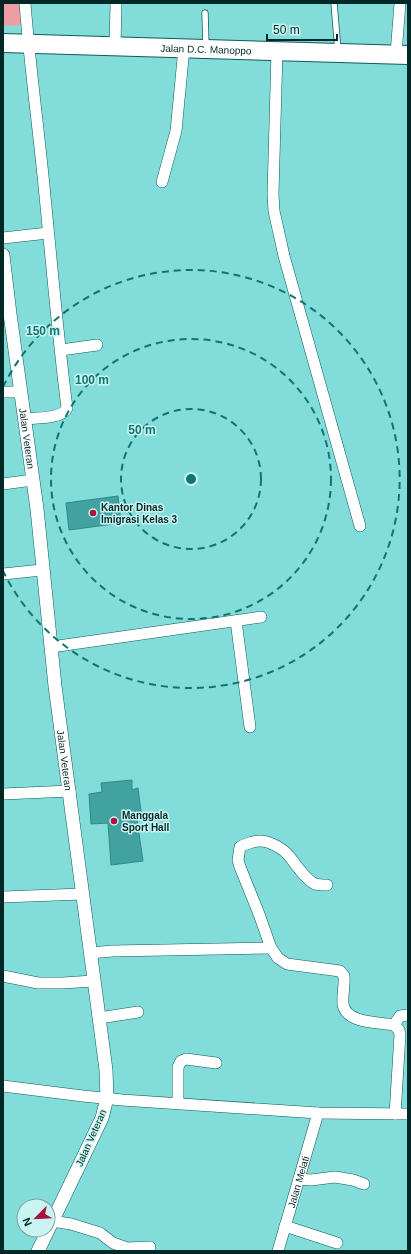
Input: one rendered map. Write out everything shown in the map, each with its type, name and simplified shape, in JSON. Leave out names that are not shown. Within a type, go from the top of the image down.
[{"type":"highway","name":"Jalan D.C. Manoppo","points":[[3,43],[402,54]]},
{"type":"street","points":[[24,419],[58,416],[66,411],[67,408],[28,44],[25,3]]},
{"type":"street","points":[[115,47],[116,3]]},
{"type":"street","points":[[400,3],[402,54]]},
{"type":"street","points":[[162,182],[176,131],[171,48]]},
{"type":"street","points":[[277,51],[273,194],[275,218],[284,256],[360,526]]},
{"type":"street","points":[[3,238],[48,233]]},
{"type":"street","name":"Jalan Veteran","points":[[3,255],[8,330],[21,392],[33,480],[51,647],[93,981],[106,1070],[107,1098],[102,1118],[56,1213]]},
{"type":"street","points":[[61,350],[97,345]]},
{"type":"street","points":[[3,392],[21,392]]},
{"type":"street","points":[[3,484],[33,480]]},
{"type":"street","points":[[3,574],[42,570]]},
{"type":"street","points":[[51,647],[261,617]]},
{"type":"street","points":[[236,621],[250,727]]},
{"type":"street","points":[[3,794],[70,791]]},
{"type":"street","points":[[327,885],[315,884],[301,872],[289,855],[281,848],[260,841],[240,848],[238,860],[271,948],[278,958],[287,964],[340,971],[343,973],[344,979],[343,1004],[347,1014],[359,1020],[394,1025],[399,1030],[400,1035],[395,1114]]},
{"type":"street","points":[[3,897],[82,894]]},
{"type":"street","points":[[90,953],[113,951],[271,948]]},
{"type":"street","points":[[3,976],[38,983],[93,981]]},
{"type":"street","points":[[98,1018],[138,1012]]},
{"type":"street","points":[[394,1025],[400,1016],[408,1015]]},
{"type":"street","points":[[178,1103],[178,1067],[181,1062],[186,1059],[216,1063]]},
{"type":"street","points":[[3,1086],[83,1096],[318,1113],[408,1114]]},
{"type":"street","name":"Jalan Melati","points":[[278,1251],[318,1113]]},
{"type":"street","points":[[299,1179],[311,1180],[335,1178],[353,1180],[364,1184]]},
{"type":"street","points":[[56,1222],[71,1224],[100,1233],[113,1243],[127,1248],[150,1247]]},
{"type":"street","points":[[285,1226],[336,1243]]},
{"type":"street","name":"Jalan Veteran","points":[[38,1251],[44,1238]]},
{"type":"lane","points":[[334,3],[338,53]]},
{"type":"lane","points":[[205,13],[206,49]]},
{"type":"shaded area","points":[[3,3],[22,3],[23,25],[3,26]]},
{"type":"building","name":"Kantor Dinas Imigrasi Kelas 3","points":[[118,496],[121,523],[69,530],[66,503]]},
{"type":"building","name":"Manggala Sport Hall","points":[[132,780],[132,790],[138,788],[142,819],[137,820],[143,861],[111,865],[108,823],[91,824],[89,794],[102,792],[101,783]]},
{"type":"place","name":"Kantor Dinas Imigrasi Kelas 3","points":[[93,513]]},
{"type":"place","name":"Manggala Sport Hall","points":[[114,821]]}]
